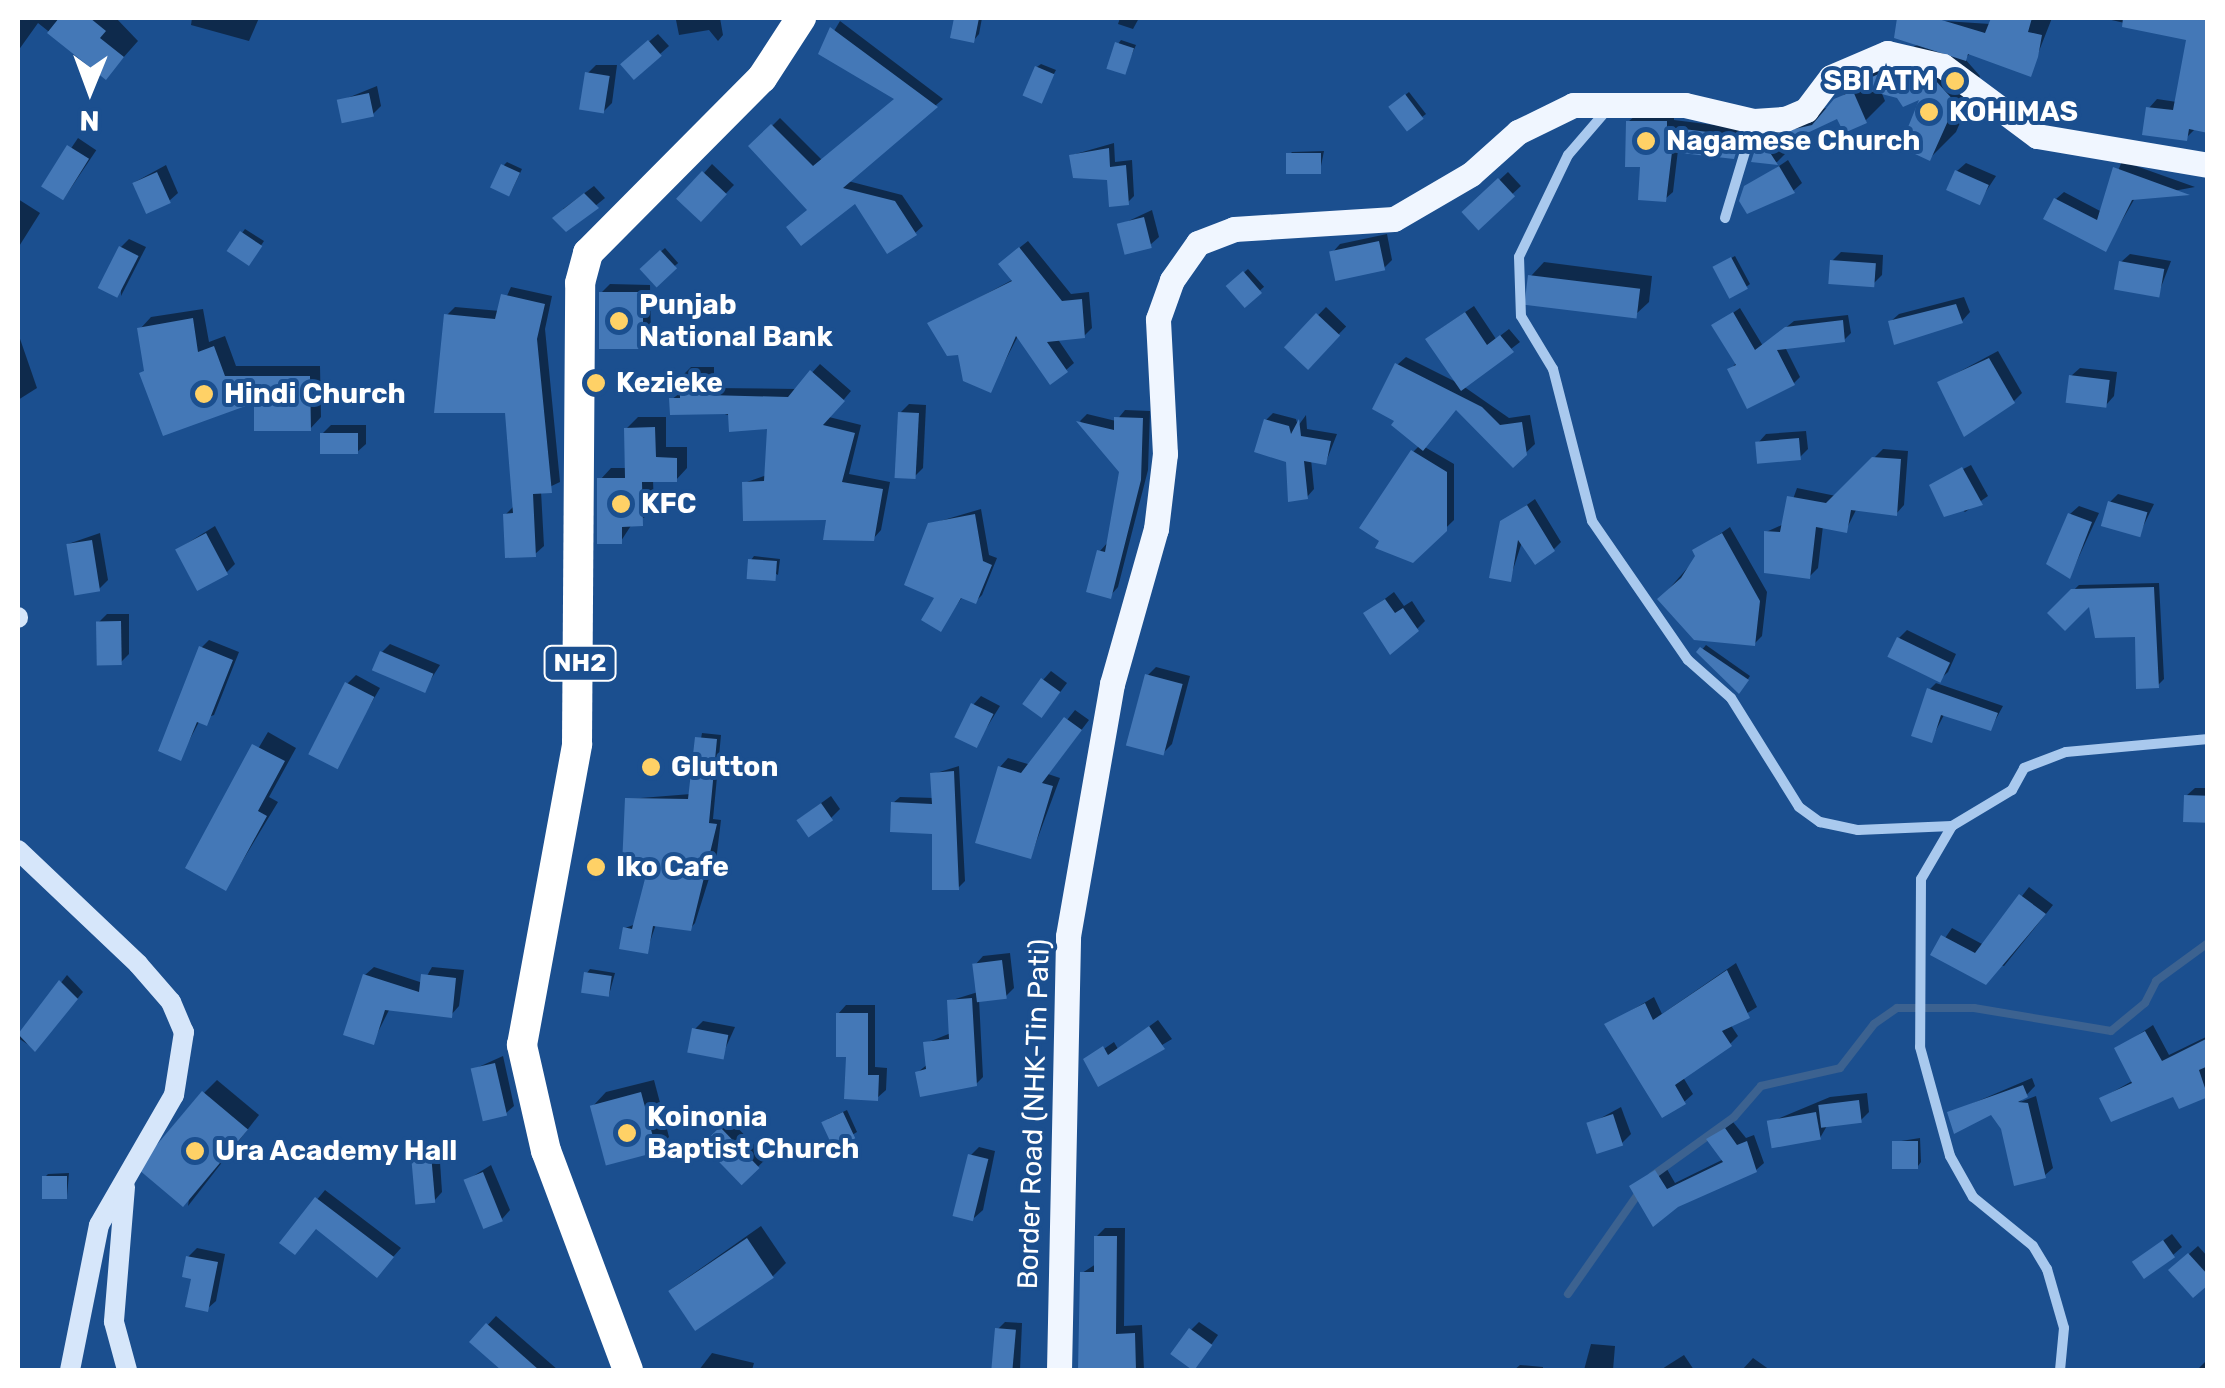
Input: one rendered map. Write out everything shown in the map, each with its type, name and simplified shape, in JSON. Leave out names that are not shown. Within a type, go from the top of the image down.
[{"type":"highway","name":"NH2","points":[[628,1370],[546,1151],[522,1045],[577,744],[580,283],[588,253],[762,78],[801,18]]},
{"type":"main road","name":"Border Road (NHK-Tin Pati)","points":[[1059,1370],[1068,936],[1112,684],[1156,529],[1165,454],[1158,319],[1172,280],[1198,244],[1234,228],[1360,226],[1394,218],[1470,174],[1518,132],[1573,105],[1686,105],[1754,121],[1806,110],[1830,77],[1868,56],[1906,52],[1966,81],[2037,136],[2208,166]]},
{"type":"main road","points":[[18,850],[138,964],[170,1002],[184,1032],[174,1095],[131,1160],[124,1187],[114,1322],[127,1370]]},
{"type":"main road","points":[[70,1370],[99,1225],[124,1187]]},
{"type":"street","points":[[1615,102],[1578,142],[1549,191],[1519,257],[1516,289],[1521,316],[1553,369],[1592,521],[1688,660],[1731,698],[1799,808],[1820,822],[1848,828],[1952,826]]},
{"type":"street","points":[[1725,218],[1754,121]]},
{"type":"street","points":[[2060,1370],[2064,1328],[2047,1269],[2033,1246],[1973,1197],[1950,1156],[1935,1116],[1920,1021],[1921,878],[1952,826],[2012,790],[2024,768],[2066,752],[2208,739]]},
{"type":"building","points":[[59,18],[90,18],[106,31],[100,38],[124,57],[106,80],[47,33]]},
{"type":"building","points":[[954,18],[979,18],[974,43],[950,38]]},
{"type":"building","points":[[1897,18],[1935,18],[1985,33],[1991,18],[2032,18],[2028,32],[2042,35],[2031,77],[1968,54],[1966,61],[1894,38]]},
{"type":"building","points":[[2123,18],[2208,18],[2208,133],[2189,129],[2187,141],[2142,135],[2146,107],[2173,110],[2186,40],[2122,27]]},
{"type":"building","points":[[830,27],[938,107],[843,188],[895,201],[917,235],[887,254],[855,204],[801,246],[786,227],[807,210],[748,146],[771,124],[813,166],[894,99],[818,54]]},
{"type":"building","points":[[648,40],[662,56],[634,80],[620,64]]},
{"type":"building","points":[[1115,42],[1134,48],[1125,75],[1106,69]]},
{"type":"building","points":[[1035,66],[1054,74],[1042,104],[1022,95]]},
{"type":"building","name":"KOHIMAS","points":[[1888,70],[1936,81],[1956,103],[1930,161],[1900,147],[1919,100],[1903,107],[1897,98],[1851,86]]},
{"type":"building","points":[[585,72],[610,76],[604,113],[579,110]]},
{"type":"building","points":[[1853,91],[1867,123],[1844,133],[1837,119],[1769,151],[1778,165],[1751,162],[1759,137],[1812,125],[1834,99]]},
{"type":"building","points":[[369,93],[374,116],[342,123],[337,100]]},
{"type":"building","points":[[1405,94],[1424,119],[1407,131],[1388,107]]},
{"type":"building","points":[[1626,121],[1667,121],[1667,127],[1741,136],[1734,159],[1672,152],[1666,202],[1638,200],[1640,167],[1625,167]]},
{"type":"building","points":[[67,145],[89,159],[63,200],[41,187]]},
{"type":"building","points":[[1109,148],[1110,167],[1126,165],[1129,205],[1109,207],[1107,180],[1073,178],[1069,155]]},
{"type":"building","points":[[1286,153],[1321,153],[1321,174],[1286,174]]},
{"type":"building","points":[[501,164],[520,173],[509,196],[490,188]]},
{"type":"building","points":[[1779,166],[1795,193],[1747,214],[1739,201],[1744,186]]},
{"type":"building","points":[[2113,167],[2190,195],[2132,200],[2106,252],[2043,219],[2054,198],[2097,220]]},
{"type":"building","points":[[1955,170],[1989,185],[1980,205],[1946,190]]},
{"type":"building","points":[[702,171],[727,194],[701,222],[676,199]]},
{"type":"building","points":[[157,172],[171,203],[146,214],[132,183]]},
{"type":"building","points":[[1498,178],[1515,196],[1478,230],[1461,212]]},
{"type":"building","points":[[584,193],[599,208],[566,232],[552,218]]},
{"type":"building","points":[[1144,217],[1152,248],[1125,255],[1117,224]]},
{"type":"building","points":[[240,231],[262,246],[249,266],[227,251]]},
{"type":"building","points":[[1379,241],[1385,270],[1335,281],[1329,252]]},
{"type":"building","points":[[119,246],[139,256],[117,298],[98,288]]},
{"type":"building","points":[[1019,247],[1062,301],[1082,299],[1085,338],[1047,342],[1068,372],[1050,385],[1016,336],[991,393],[963,381],[958,355],[947,356],[927,323],[1012,281],[998,264]]},
{"type":"building","points":[[660,250],[677,268],[657,287],[640,269]]},
{"type":"building","points":[[1731,257],[1748,289],[1729,299],[1712,267]]},
{"type":"building","points":[[1830,260],[1876,263],[1874,287],[1828,284]]},
{"type":"building","points":[[2119,261],[2164,269],[2159,298],[2114,290]]},
{"type":"building","points":[[1243,271],[1262,293],[1245,308],[1226,286]]},
{"type":"building","points":[[1528,275],[1640,289],[1637,319],[1524,305]]},
{"type":"building","name":"Punjab National Bank","points":[[599,292],[643,292],[643,349],[599,349]]},
{"type":"building","points":[[501,294],[545,304],[537,339],[552,493],[533,494],[536,557],[505,558],[503,514],[513,513],[505,413],[434,413],[444,314],[495,319]]},
{"type":"building","points":[[1956,304],[1963,323],[1894,345],[1888,321]]},
{"type":"building","points":[[1465,312],[1487,345],[1500,335],[1514,352],[1461,391],[1425,339]]},
{"type":"building","points":[[1733,312],[1755,350],[1785,327],[1843,320],[1845,342],[1777,350],[1795,385],[1747,409],[1727,369],[1736,365],[1711,325]]},
{"type":"building","points":[[1316,313],[1340,336],[1308,370],[1284,347]]},
{"type":"building","points":[[193,318],[198,352],[214,346],[225,376],[310,376],[311,431],[254,431],[254,403],[163,436],[139,373],[144,371],[137,328]]},
{"type":"building","points":[[1989,358],[2015,403],[1964,437],[1937,382]]},
{"type":"building","points":[[1395,363],[1482,407],[1500,425],[1522,422],[1527,455],[1513,468],[1456,410],[1423,451],[1391,425],[1394,421],[1372,409]]},
{"type":"building","points":[[810,370],[845,401],[823,425],[855,433],[842,482],[883,489],[874,541],[823,540],[826,520],[743,521],[742,482],[764,481],[767,429],[729,432],[728,414],[670,415],[669,398],[680,398],[680,375],[707,374],[707,395],[788,397]]},
{"type":"building","points":[[2069,375],[2110,380],[2106,408],[2066,403]]},
{"type":"building","points":[[898,412],[919,413],[916,479],[895,478]]},
{"type":"building","points":[[1114,417],[1143,418],[1141,480],[1111,599],[1086,592],[1097,550],[1105,552],[1119,472],[1076,421],[1114,430]]},
{"type":"building","points":[[1264,419],[1289,426],[1291,434],[1299,419],[1301,436],[1331,441],[1326,465],[1304,461],[1308,499],[1288,502],[1286,462],[1254,452]]},
{"type":"building","points":[[655,427],[656,457],[677,458],[677,482],[642,482],[643,526],[622,527],[622,544],[597,544],[597,478],[625,478],[624,428]]},
{"type":"building","points":[[320,433],[358,433],[358,454],[320,454]]},
{"type":"building","points":[[1799,438],[1801,460],[1757,464],[1755,442]]},
{"type":"building","points":[[1411,450],[1447,472],[1447,531],[1413,563],[1375,548],[1379,541],[1359,528]]},
{"type":"building","points":[[1872,457],[1901,459],[1897,516],[1851,510],[1847,533],[1816,527],[1810,579],[1764,573],[1764,531],[1780,532],[1787,496],[1826,503]]},
{"type":"building","points":[[1962,467],[1983,505],[1944,517],[1929,485]]},
{"type":"building","points":[[2108,501],[2147,512],[2140,537],[2101,526]]},
{"type":"building","points":[[1527,505],[1555,551],[1535,565],[1518,540],[1511,582],[1489,578],[1500,521]]},
{"type":"building","points":[[2068,513],[2092,522],[2070,579],[2046,564]]},
{"type":"building","points":[[975,514],[983,561],[992,565],[976,604],[961,598],[941,632],[921,620],[934,598],[904,585],[928,523]]},
{"type":"building","points":[[206,533],[228,574],[197,591],[175,549]]},
{"type":"building","points":[[1722,533],[1760,601],[1755,646],[1694,640],[1657,599],[1681,578],[1695,556],[1692,550]]},
{"type":"building","points":[[92,540],[100,591],[74,595],[66,544]]},
{"type":"building","points":[[748,559],[777,561],[776,581],[747,579]]},
{"type":"building","points":[[2154,587],[2159,688],[2136,689],[2135,637],[2095,638],[2089,607],[2065,631],[2047,613],[2071,589]]},
{"type":"building","points":[[1385,599],[1395,613],[1403,608],[1419,631],[1390,655],[1363,613]]},
{"type":"building","points":[[96,621],[121,621],[122,665],[97,665]]},
{"type":"building","points":[[1897,637],[1950,663],[1940,683],[1887,657]]},
{"type":"building","points":[[199,646],[233,660],[207,726],[197,722],[181,761],[158,751]]},
{"type":"building","points":[[1700,647],[1749,680],[1739,694],[1696,652]]},
{"type":"building","points":[[380,651],[433,674],[425,693],[372,670]]},
{"type":"building","points":[[1145,674],[1183,684],[1164,756],[1126,745]]},
{"type":"building","points":[[1041,678],[1060,692],[1042,718],[1022,704]]},
{"type":"building","points":[[345,682],[374,697],[338,769],[308,754]]},
{"type":"building","points":[[1927,688],[1998,713],[1991,731],[1941,715],[1932,743],[1911,736]]},
{"type":"building","points":[[971,703],[993,714],[977,748],[954,737]]},
{"type":"building","points":[[1064,717],[1082,730],[1042,783],[1053,786],[1031,859],[975,843],[998,766],[1021,773]]},
{"type":"building","points":[[695,737],[717,739],[709,823],[717,824],[691,931],[653,926],[648,954],[619,949],[623,927],[632,929],[647,871],[622,866],[625,798],[688,799]]},
{"type":"building","points":[[252,744],[285,761],[258,811],[267,816],[226,891],[185,868]]},
{"type":"building","points":[[954,771],[959,890],[932,890],[932,834],[890,832],[891,802],[932,804],[930,773]]},
{"type":"building","points":[[2184,795],[2208,796],[2207,823],[2183,822]]},
{"type":"building","points":[[821,803],[833,820],[808,837],[796,820]]},
{"type":"building","points":[[2019,894],[2046,914],[1986,985],[1930,955],[1941,935],[1975,953]]},
{"type":"building","points":[[1002,960],[1007,999],[977,1002],[972,964]]},
{"type":"building","points":[[1727,970],[1750,1018],[1722,1031],[1732,1046],[1675,1085],[1686,1104],[1662,1118],[1604,1024],[1645,1003],[1653,1020]]},
{"type":"building","points":[[584,972],[612,976],[609,997],[581,993]]},
{"type":"building","points":[[363,974],[419,992],[421,974],[456,978],[452,1018],[385,1010],[374,1045],[343,1035]]},
{"type":"building","points":[[59,980],[78,999],[35,1052],[18,1034]]},
{"type":"building","points":[[972,998],[977,1086],[920,1097],[915,1072],[926,1069],[923,1042],[949,1039],[947,1000]]},
{"type":"building","points":[[836,1013],[868,1013],[868,1075],[879,1075],[878,1101],[844,1099],[846,1057],[836,1057]]},
{"type":"building","points":[[1149,1026],[1165,1049],[1098,1087],[1083,1059],[1103,1046],[1108,1055]]},
{"type":"building","points":[[692,1028],[728,1035],[724,1060],[687,1053]]},
{"type":"building","points":[[2145,1031],[2162,1061],[2208,1038],[2208,1066],[2199,1070],[2208,1097],[2179,1109],[2173,1097],[2111,1122],[2099,1098],[2132,1083],[2114,1048]]},
{"type":"building","points":[[495,1063],[507,1116],[483,1121],[471,1069]]},
{"type":"building","points":[[2023,1085],[2028,1097],[2018,1102],[2028,1103],[2046,1178],[2014,1186],[2001,1129],[1991,1115],[1954,1134],[1947,1112]]},
{"type":"building","name":"Ura Academy Hall","points":[[202,1091],[248,1130],[183,1207],[137,1168]]},
{"type":"building","points":[[641,1092],[657,1152],[606,1166],[590,1106]]},
{"type":"building","points":[[1859,1100],[1862,1123],[1821,1128],[1818,1105]]},
{"type":"building","points":[[843,1112],[855,1138],[834,1148],[821,1122]]},
{"type":"building","points":[[1816,1112],[1821,1140],[1772,1148],[1767,1121]]},
{"type":"building","points":[[1613,1114],[1623,1145],[1597,1154],[1586,1123]]},
{"type":"building","points":[[720,1127],[760,1168],[742,1185],[702,1144]]},
{"type":"building","points":[[1725,1128],[1737,1145],[1747,1141],[1757,1172],[1678,1207],[1653,1227],[1629,1186],[1655,1170],[1667,1189],[1723,1162],[1706,1139]]},
{"type":"building","points":[[1892,1141],[1918,1141],[1918,1169],[1892,1169]]},
{"type":"building","points":[[431,1154],[435,1203],[415,1205],[411,1156]]},
{"type":"building","points":[[968,1154],[988,1159],[973,1221],[953,1216]]},
{"type":"building","points":[[483,1172],[503,1221],[483,1229],[464,1180]]},
{"type":"building","points":[[42,1176],[67,1176],[67,1199],[42,1199]]},
{"type":"building","points":[[315,1197],[394,1257],[377,1278],[316,1229],[295,1255],[279,1243]]},
{"type":"building","points":[[1094,1236],[1117,1236],[1116,1334],[1135,1333],[1136,1370],[1078,1370],[1080,1272],[1094,1272]]},
{"type":"building","points":[[747,1238],[774,1278],[695,1331],[668,1291]]},
{"type":"building","points":[[2163,1240],[2175,1257],[2144,1279],[2132,1262]]},
{"type":"building","points":[[2188,1253],[2208,1275],[2208,1285],[2193,1298],[2168,1270]]},
{"type":"building","points":[[186,1256],[218,1262],[208,1312],[185,1307],[191,1279],[182,1277]]},
{"type":"building","points":[[486,1323],[539,1370],[501,1370],[469,1342]]},
{"type":"building","points":[[995,1328],[1016,1330],[1012,1370],[991,1370]]},
{"type":"building","points":[[1189,1328],[1212,1345],[1194,1370],[1170,1354]]},
{"type":"waterway","points":[[1652,1176],[1734,1117],[1761,1086],[1840,1068],[1874,1024],[1897,1008],[1974,1008],[2111,1031],[2145,1003],[2156,981],[2208,943]]},
{"type":"waterway","points":[[1568,1294],[1640,1191]]},
{"type":"place","name":"SBI ATM","points":[[1955,81]]},
{"type":"place","name":"KOHIMAS","points":[[1929,112]]},
{"type":"place","name":"Nagamese Church","points":[[1646,141]]},
{"type":"place","name":"Punjab National Bank","points":[[619,321]]},
{"type":"place","name":"Kezieke","points":[[596,383]]},
{"type":"place","name":"Hindi Church","points":[[204,394]]},
{"type":"place","name":"KFC","points":[[621,504]]},
{"type":"place","name":"Glutton","points":[[651,767]]},
{"type":"place","name":"Iko Cafe","points":[[596,867]]},
{"type":"place","name":"Koinonia Baptist Church","points":[[627,1133]]},
{"type":"place","name":"Ura Academy Hall","points":[[195,1151]]}]
